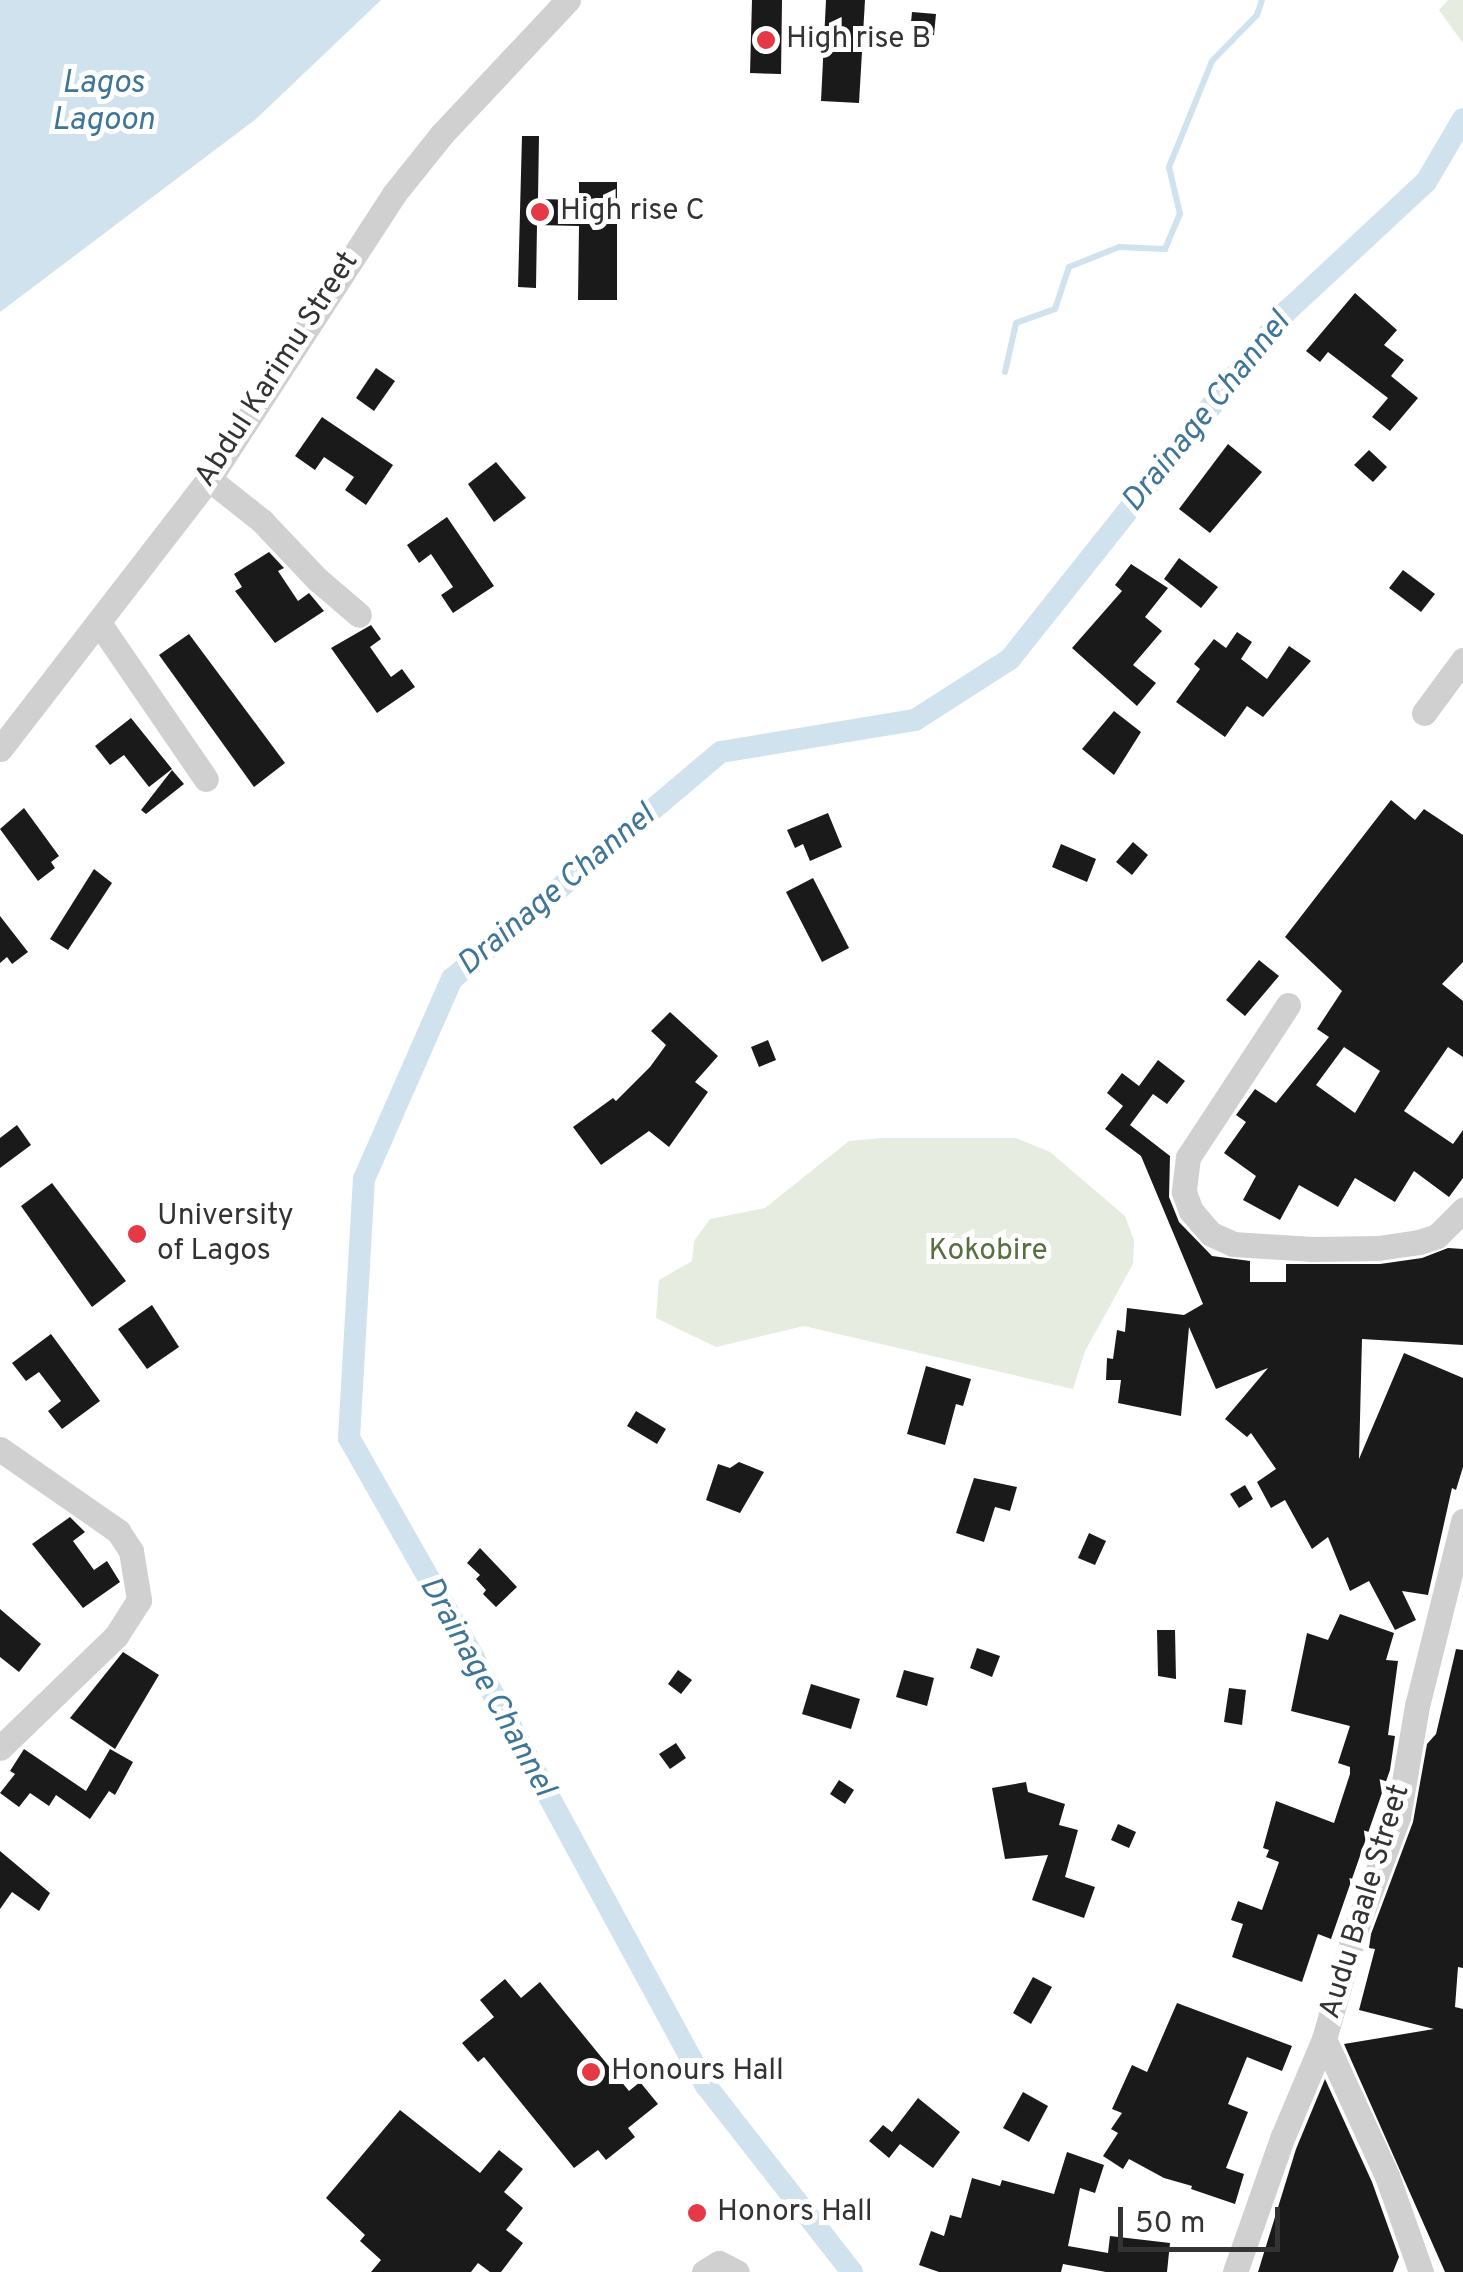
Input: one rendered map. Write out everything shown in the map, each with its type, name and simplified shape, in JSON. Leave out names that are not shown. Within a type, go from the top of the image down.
[{"type":"street","name":"Abdul Karimu Street","points":[[0,748],[209,479],[394,194],[442,134],[568,0]]},
{"type":"street","points":[[209,479],[262,522],[317,580],[359,615]]},
{"type":"street","points":[[99,623],[206,780]]},
{"type":"street","points":[[1424,713],[1463,660]]},
{"type":"street","points":[[1288,1005],[1188,1157],[1184,1192],[1191,1211],[1211,1234],[1232,1244],[1313,1249],[1378,1248],[1419,1242],[1436,1236],[1463,1210]]},
{"type":"street","points":[[0,1449],[118,1531],[131,1551],[139,1600],[116,1636],[0,1748]]},
{"type":"street","name":"Audu Baale Street","points":[[1235,2272],[1283,2136],[1324,2039],[1355,1931],[1398,1818],[1418,1706],[1463,1521]]},
{"type":"street","points":[[1324,2039],[1387,2176],[1421,2272]]},
{"type":"street","points":[[704,2272],[719,2263],[737,2272]]},
{"type":"green space","points":[[1448,0],[1463,0],[1463,43],[1439,10]]},
{"type":"green space","name":"Kokobire","points":[[1016,1138],[1050,1152],[1125,1216],[1134,1240],[1133,1264],[1085,1351],[1073,1389],[804,1326],[716,1347],[656,1318],[659,1280],[692,1261],[694,1241],[710,1219],[765,1208],[849,1141]]},
{"type":"water","name":"Lagos Lagoon","points":[[0,0],[381,0],[256,119],[0,312]]},
{"type":"building","name":"High rise B","points":[[752,0],[782,0],[781,74],[750,73]]},
{"type":"building","points":[[826,0],[865,0],[859,103],[821,101]]},
{"type":"building","points":[[912,12],[936,14],[934,35],[910,33]]},
{"type":"building","points":[[522,136],[539,136],[538,199],[579,200],[579,182],[617,182],[617,300],[578,300],[579,226],[537,225],[536,288],[518,287]]},
{"type":"building","points":[[1355,293],[1397,330],[1384,345],[1404,360],[1391,376],[1418,398],[1390,431],[1372,417],[1388,398],[1328,352],[1320,362],[1306,351]]},
{"type":"building","points":[[376,368],[395,381],[374,411],[356,398]]},
{"type":"building","points":[[322,417],[393,465],[366,505],[345,490],[354,477],[324,457],[315,470],[295,456]]},
{"type":"building","points":[[1228,444],[1262,472],[1210,533],[1179,509]]},
{"type":"building","points":[[1369,450],[1387,467],[1373,482],[1354,465]]},
{"type":"building","points":[[496,462],[526,498],[494,522],[468,484]]},
{"type":"building","points":[[447,517],[494,586],[453,613],[441,595],[453,587],[431,554],[419,563],[407,545]]},
{"type":"building","points":[[269,552],[284,568],[278,571],[298,601],[309,593],[324,611],[275,643],[235,591],[242,587],[234,574]]},
{"type":"building","points":[[1179,558],[1218,587],[1201,608],[1164,579]]},
{"type":"building","points":[[1131,564],[1168,588],[1145,617],[1162,631],[1133,665],[1156,683],[1137,706],[1072,648],[1122,591],[1115,585]]},
{"type":"building","points":[[1403,570],[1435,594],[1421,612],[1389,588]]},
{"type":"building","points":[[371,625],[381,639],[370,647],[391,677],[402,669],[415,687],[377,713],[331,648]]},
{"type":"building","points":[[1237,632],[1252,642],[1241,659],[1267,679],[1289,646],[1311,661],[1263,717],[1247,706],[1225,737],[1176,702],[1200,669],[1194,664],[1214,639],[1226,648]]},
{"type":"building","points":[[189,634],[285,763],[254,787],[159,655]]},
{"type":"building","points":[[1114,711],[1141,732],[1114,775],[1082,749]]},
{"type":"building","points":[[131,718],[172,769],[149,787],[124,755],[110,765],[95,746]]},
{"type":"building","points":[[172,770],[184,784],[146,814],[141,810]]},
{"type":"building","points":[[1391,800],[1415,820],[1424,809],[1463,835],[1463,962],[1442,984],[1463,1001],[1463,1057],[1448,1047],[1404,1111],[1453,1144],[1463,1130],[1463,1178],[1449,1197],[1414,1171],[1395,1202],[1355,1178],[1338,1207],[1299,1185],[1280,1220],[1243,1200],[1256,1176],[1224,1153],[1246,1122],[1236,1115],[1255,1089],[1276,1103],[1329,1037],[1317,1029],[1342,991],[1285,937]],"holes":[[[1344,1047],[1380,1071],[1355,1113],[1316,1085]]]},
{"type":"building","points":[[24,808],[59,856],[51,862],[55,868],[38,881],[0,829]]},
{"type":"building","points":[[828,813],[842,847],[810,861],[803,844],[795,848],[787,830]]},
{"type":"building","points":[[1133,842],[1148,855],[1132,875],[1116,862]]},
{"type":"building","points":[[1061,844],[1096,859],[1087,882],[1052,867]]},
{"type":"building","points":[[94,869],[112,883],[68,950],[50,939]]},
{"type":"building","points":[[813,878],[849,948],[822,962],[786,892]]},
{"type":"building","points":[[0,916],[28,952],[12,964],[7,957],[0,963]]},
{"type":"building","points":[[1259,960],[1279,976],[1245,1016],[1226,1000]]},
{"type":"building","points":[[670,1012],[718,1056],[695,1082],[708,1092],[669,1147],[649,1131],[601,1165],[573,1127],[613,1098],[616,1101],[650,1067],[666,1045],[651,1031]]},
{"type":"building","points":[[768,1040],[776,1060],[759,1067],[751,1047]]},
{"type":"building","points":[[1158,1060],[1185,1081],[1167,1104],[1153,1094],[1130,1125],[1170,1156],[1169,1197],[1179,1222],[1212,1256],[1250,1261],[1250,1282],[1286,1282],[1286,1264],[1380,1264],[1422,1258],[1448,1248],[1463,1249],[1463,1345],[1362,1339],[1359,1459],[1404,1353],[1463,1378],[1463,1467],[1456,1490],[1452,1488],[1428,1595],[1402,1591],[1416,1620],[1395,1630],[1369,1581],[1350,1591],[1328,1537],[1312,1549],[1285,1500],[1271,1508],[1257,1482],[1276,1469],[1251,1433],[1247,1437],[1225,1419],[1268,1368],[1216,1389],[1189,1327],[1181,1416],[1118,1403],[1121,1380],[1106,1380],[1107,1358],[1113,1359],[1117,1330],[1125,1332],[1127,1308],[1184,1315],[1203,1304],[1141,1156],[1105,1129],[1123,1106],[1107,1093],[1122,1073],[1139,1086]]},
{"type":"building","points":[[17,1125],[31,1145],[0,1168],[0,1138]]},
{"type":"building","points":[[52,1183],[126,1281],[92,1307],[21,1206]]},
{"type":"building","points":[[152,1305],[179,1347],[147,1369],[118,1329]]},
{"type":"building","points":[[51,1334],[100,1401],[62,1429],[48,1411],[61,1401],[39,1372],[26,1381],[12,1363]]},
{"type":"building","points":[[926,1366],[971,1379],[963,1406],[956,1404],[945,1445],[907,1434]]},
{"type":"building","points":[[636,1411],[666,1429],[657,1444],[627,1426]]},
{"type":"building","points":[[739,1462],[764,1472],[740,1513],[706,1500],[718,1464],[730,1468]]},
{"type":"building","points":[[974,1478],[1017,1487],[1010,1511],[995,1507],[984,1542],[956,1533]]},
{"type":"building","points":[[1245,1485],[1253,1499],[1239,1508],[1230,1494]]},
{"type":"building","points":[[70,1517],[85,1532],[73,1541],[94,1570],[107,1561],[120,1582],[83,1608],[32,1544]]},
{"type":"building","points":[[1089,1533],[1106,1541],[1095,1565],[1078,1558]]},
{"type":"building","points":[[480,1548],[517,1587],[496,1607],[483,1594],[486,1590],[476,1579],[480,1575],[467,1563]]},
{"type":"building","points":[[0,1609],[41,1644],[19,1672],[0,1657]]},
{"type":"building","points":[[1340,1614],[1394,1633],[1386,1660],[1398,1661],[1388,1735],[1395,1736],[1390,1770],[1331,1939],[1318,1934],[1302,1982],[1232,1957],[1243,1924],[1231,1920],[1238,1901],[1262,1910],[1279,1862],[1266,1857],[1269,1850],[1263,1848],[1276,1801],[1334,1823],[1350,1774],[1350,1767],[1338,1763],[1350,1726],[1291,1711],[1307,1633],[1328,1640]]},
{"type":"building","points":[[1157,1630],[1175,1630],[1176,1679],[1158,1676]]},
{"type":"building","points":[[977,1648],[1000,1656],[992,1677],[970,1668]]},
{"type":"building","points":[[1456,1649],[1463,1650],[1463,1968],[1458,1967],[1455,2007],[1463,2009],[1463,2272],[1445,2272],[1344,2044],[1434,2029],[1359,2010],[1375,1949],[1369,1948],[1371,1934],[1413,1822],[1427,1744],[1436,1734]]},
{"type":"building","points":[[123,1652],[159,1675],[115,1749],[70,1718]]},
{"type":"building","points":[[678,1670],[692,1680],[681,1694],[668,1684]]},
{"type":"building","points":[[904,1670],[934,1678],[927,1706],[896,1697]]},
{"type":"building","points":[[811,1684],[860,1699],[851,1729],[802,1714]]},
{"type":"building","points":[[1229,1688],[1246,1690],[1242,1725],[1224,1722]]},
{"type":"building","points":[[676,1743],[686,1758],[670,1769],[659,1754]]},
{"type":"building","points":[[24,1749],[86,1791],[110,1749],[133,1762],[115,1795],[109,1791],[90,1819],[56,1795],[49,1806],[30,1793],[19,1807],[0,1793],[15,1774],[10,1771]]},
{"type":"building","points":[[839,1780],[854,1790],[845,1804],[830,1794]]},
{"type":"building","points":[[1026,1782],[1028,1792],[1065,1804],[1059,1825],[1078,1830],[1065,1877],[1095,1887],[1084,1918],[1032,1900],[1048,1855],[1005,1859],[992,1788]]},
{"type":"building","points":[[1118,1824],[1136,1832],[1129,1848],[1111,1840]]},
{"type":"building","points":[[0,1851],[50,1893],[39,1911],[12,1892],[0,1909]]},
{"type":"building","points":[[1033,1977],[1052,1987],[1031,2024],[1013,2013]]},
{"type":"building","name":"Honours Hall","points":[[505,1979],[521,1998],[540,1982],[629,2091],[640,2082],[658,2104],[628,2128],[635,2137],[606,2160],[598,2150],[574,2168],[484,2057],[478,2062],[462,2043],[494,2017],[480,2000]]},
{"type":"building","points":[[1177,2003],[1292,2046],[1282,2071],[1247,2057],[1228,2104],[1248,2112],[1226,2168],[1244,2174],[1235,2204],[1164,2178],[1129,2159],[1123,2169],[1103,2156],[1118,2133],[1111,2129],[1122,2113],[1112,2109],[1132,2065],[1147,2072]]},
{"type":"building","points":[[1325,2079],[1372,2182],[1399,2257],[1393,2272],[1258,2272],[1296,2149]]},
{"type":"building","points":[[1023,2092],[1048,2106],[1029,2142],[1003,2128]]},
{"type":"building","points":[[918,2098],[960,2132],[933,2168],[900,2144],[889,2158],[869,2141],[883,2125],[892,2132]]},
{"type":"building","points":[[400,2110],[480,2173],[499,2150],[523,2169],[504,2192],[523,2208],[506,2230],[523,2243],[501,2272],[490,2272],[478,2263],[471,2272],[371,2272],[381,2260],[360,2241],[365,2235],[326,2198]]},
{"type":"building","points":[[1067,2152],[1104,2165],[1095,2193],[1080,2188],[1068,2246],[1108,2253],[1110,2236],[1170,2243],[1167,2272],[1106,2272],[1063,2264],[1061,2272],[939,2272],[919,2265],[931,2231],[944,2236],[950,2215],[961,2218],[972,2178],[1000,2186],[1002,2180],[1054,2194]]},
{"type":"waterway","points":[[1005,372],[1016,323],[1055,309],[1069,267],[1119,247],[1165,249],[1180,214],[1169,167],[1212,61],[1257,15],[1262,0]]},
{"type":"waterway","name":"Drainage Channel","points":[[852,2272],[706,2086],[474,1658],[349,1438],[364,1179],[452,979],[721,752],[915,720],[1010,659],[1287,311],[1426,182],[1463,119]]},
{"type":"place","name":"High rise B","points":[[766,40]]},
{"type":"place","name":"High rise C","points":[[540,212]]},
{"type":"place","name":"University of Lagos","points":[[137,1234]]},
{"type":"place","name":"Honours Hall","points":[[591,2072]]},
{"type":"place","name":"Honors Hall","points":[[697,2213]]}]
